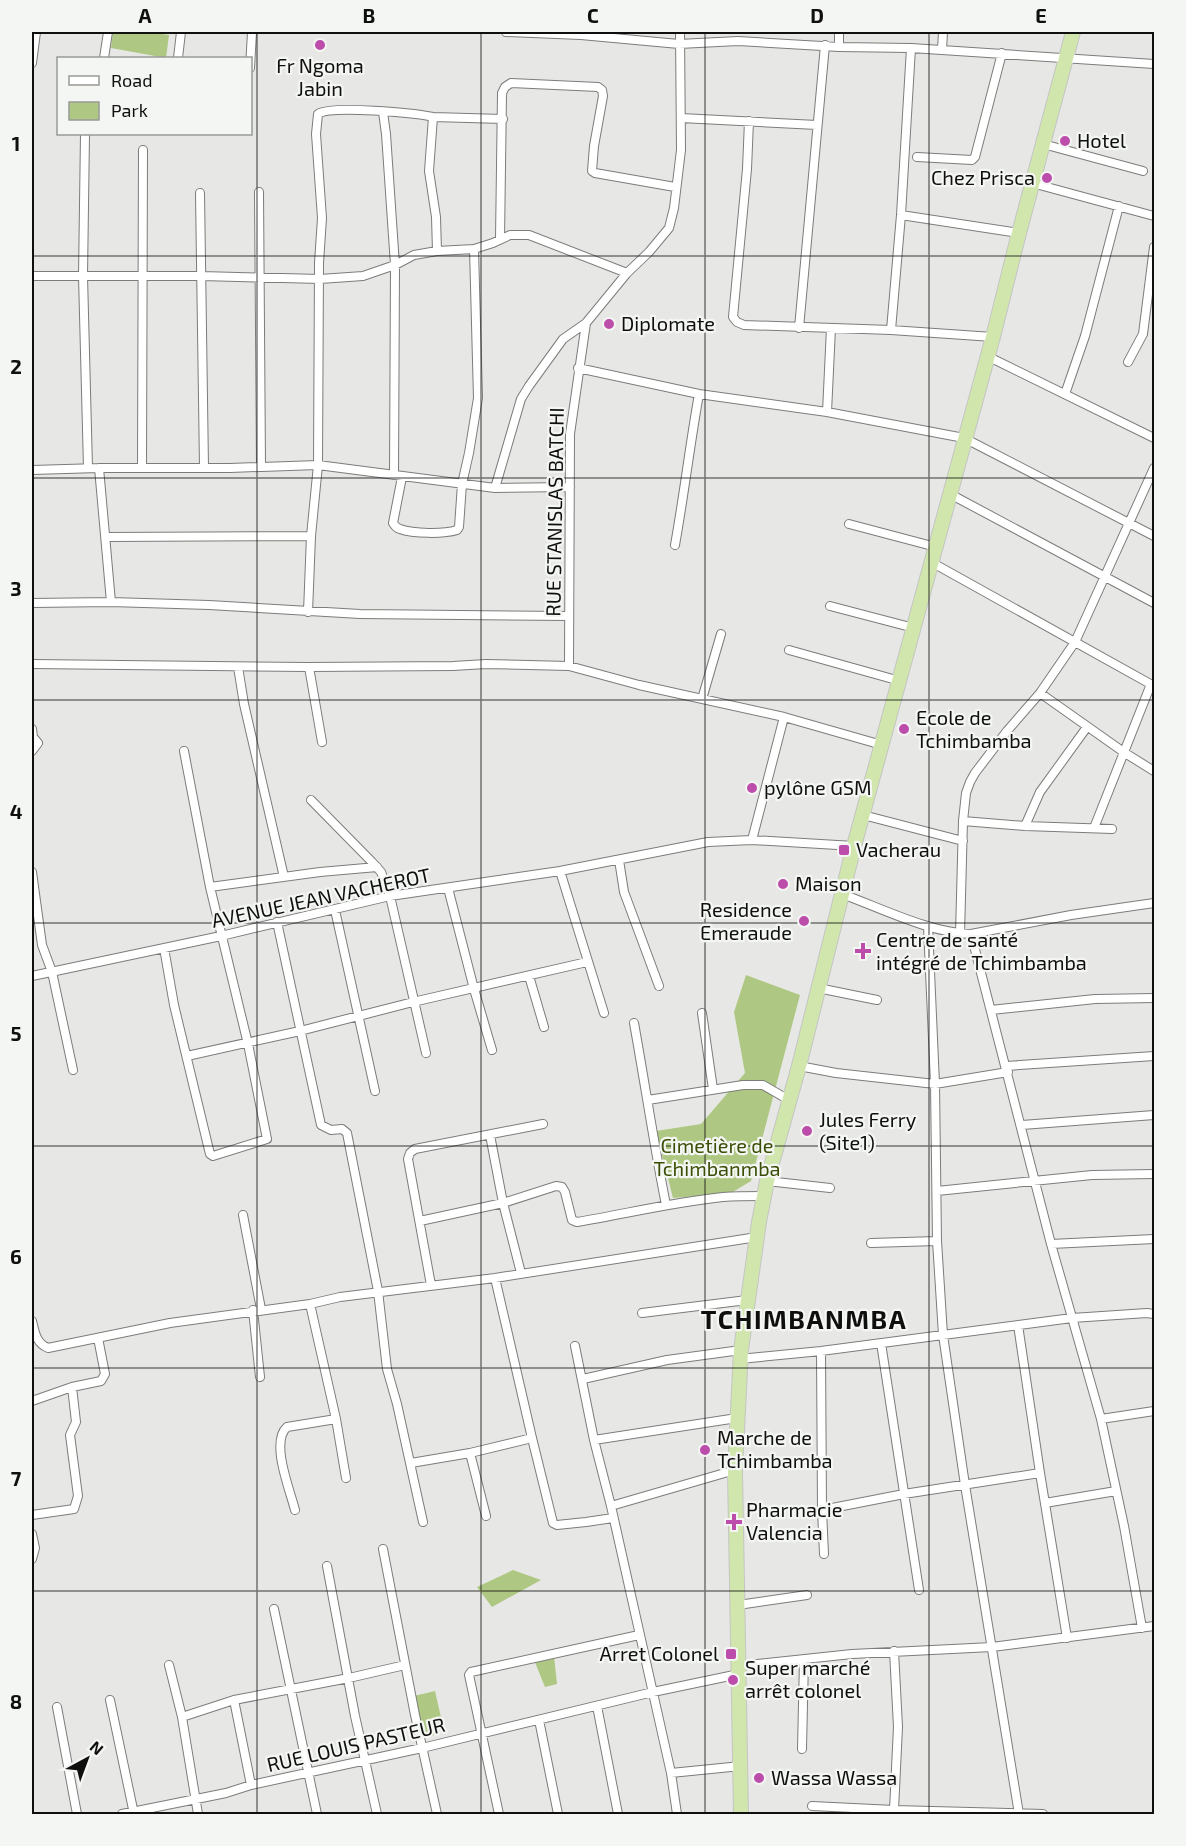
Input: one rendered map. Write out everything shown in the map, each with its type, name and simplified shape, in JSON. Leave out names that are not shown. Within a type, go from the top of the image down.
[{"type":"highway","points":[[741,1815],[735,1470],[737,1418],[740,1354],[767,1181],[799,1066],[854,846],[993,337],[1018,233],[1073,32]]},
{"type":"street","points":[[32,63],[36,32]]},
{"type":"street","points":[[104,57],[108,32]]},
{"type":"street","points":[[178,57],[181,32]]},
{"type":"street","points":[[251,57],[252,32]]},
{"type":"street","points":[[506,32],[611,34],[679,44],[738,41],[911,48],[1155,64]]},
{"type":"street","name":"RUE STANISLAS BATCHI","points":[[495,488],[525,391],[563,339],[586,323],[627,273],[669,228],[674,208],[681,150],[680,32]]},
{"type":"street","points":[[839,32],[839,46]]},
{"type":"street","points":[[942,50],[944,32]]},
{"type":"street","points":[[799,328],[825,45]]},
{"type":"street","points":[[891,330],[901,215],[911,48]]},
{"type":"street","points":[[917,157],[972,160],[975,157],[1002,53]]},
{"type":"street","points":[[500,239],[502,93],[511,83],[598,87],[602,90],[603,96],[592,171],[604,175],[675,186]]},
{"type":"street","points":[[308,612],[311,536],[318,465],[322,218],[316,134],[318,114],[326,110],[502,119]]},
{"type":"street","points":[[383,112],[395,265],[398,476],[393,523],[400,530],[426,532],[457,530],[459,526],[462,484],[478,398],[474,249]]},
{"type":"street","points":[[433,117],[429,171],[436,217],[437,251]]},
{"type":"street","points":[[681,118],[817,125]]},
{"type":"street","points":[[749,121],[747,169],[733,317],[737,322],[744,325],[891,330],[993,337]]},
{"type":"street","points":[[85,135],[83,276],[88,468]]},
{"type":"street","points":[[1043,144],[1143,171]]},
{"type":"street","points":[[142,468],[143,150]]},
{"type":"street","points":[[1032,183],[1155,216]]},
{"type":"street","points":[[259,192],[261,466]]},
{"type":"street","points":[[200,193],[204,467]]},
{"type":"street","points":[[1065,394],[1085,336],[1119,207]]},
{"type":"street","points":[[901,215],[1018,233]]},
{"type":"street","points":[[32,276],[260,276],[320,279],[363,276],[395,265],[414,255],[474,249],[510,235],[529,236],[627,273]]},
{"type":"street","points":[[1128,362],[1143,334],[1155,248]]},
{"type":"street","name":"RUE STANISLAS BATCHI","points":[[569,666],[571,425],[586,323]]},
{"type":"street","points":[[827,412],[831,328]]},
{"type":"street","points":[[987,356],[1155,438]]},
{"type":"street","points":[[578,368],[699,394],[827,412],[964,438],[1155,536]]},
{"type":"street","points":[[675,545],[699,394]]},
{"type":"street","points":[[32,470],[318,465],[495,488],[570,486]]},
{"type":"street","points":[[99,468],[111,602]]},
{"type":"street","points":[[960,934],[963,821],[966,793],[975,773],[1040,693],[1075,642],[1155,468]]},
{"type":"street","points":[[950,494],[1155,603]]},
{"type":"street","points":[[849,524],[936,546]]},
{"type":"street","points":[[106,537],[311,536]]},
{"type":"street","points":[[931,562],[1153,685],[1094,828]]},
{"type":"street","points":[[32,603],[111,602],[209,605],[360,614],[569,616]]},
{"type":"street","points":[[830,606],[914,628]]},
{"type":"street","points":[[702,699],[722,634]]},
{"type":"street","points":[[789,650],[900,681]]},
{"type":"street","points":[[32,664],[238,667],[486,664],[569,666],[784,717],[882,745]]},
{"type":"street","points":[[238,667],[244,704],[284,877]]},
{"type":"street","points":[[309,667],[322,742]]},
{"type":"street","points":[[1040,693],[1125,753],[1155,771]]},
{"type":"street","points":[[784,717],[752,840],[854,846]]},
{"type":"street","points":[[1025,826],[1040,792],[1087,727]]},
{"type":"street","points":[[32,729],[33,737],[38,743],[32,751]]},
{"type":"street","points":[[164,948],[170,987],[209,1152],[213,1156],[267,1139],[248,1044],[210,887],[184,752]]},
{"type":"street","points":[[311,800],[377,867],[390,896],[426,1053]]},
{"type":"street","points":[[863,815],[963,841]]},
{"type":"street","points":[[963,821],[1112,829]]},
{"type":"street","name":"AVENUE JEAN VACHEROT","points":[[32,976],[221,936],[390,896],[560,871],[715,841],[752,840]]},
{"type":"street","points":[[619,860],[624,892],[659,986]]},
{"type":"street","points":[[210,887],[377,867]]},
{"type":"street","points":[[560,871],[604,1014]]},
{"type":"street","points":[[32,872],[42,945],[52,972],[73,1070]]},
{"type":"street","points":[[448,888],[492,1050]]},
{"type":"street","points":[[842,894],[928,927],[960,934],[1155,903]]},
{"type":"street","points":[[334,910],[375,1091]]},
{"type":"street","points":[[277,922],[321,1125],[331,1130],[342,1129],[347,1133],[378,1292],[387,1369],[411,1463],[423,1522]]},
{"type":"street","points":[[928,927],[935,1084],[937,1241],[943,1335],[1018,1814]]},
{"type":"street","points":[[971,934],[1052,1244],[1101,1419],[1142,1628]]},
{"type":"street","points":[[187,1056],[248,1044],[413,1002],[587,962]]},
{"type":"street","points":[[530,976],[544,1027]]},
{"type":"street","points":[[818,988],[877,1000]]},
{"type":"street","points":[[991,1010],[1095,999],[1155,998]]},
{"type":"street","points":[[702,1013],[712,1089]]},
{"type":"street","points":[[634,1023],[666,1205]]},
{"type":"street","points":[[799,1066],[845,1074],[935,1084],[1007,1069],[1155,1056]]},
{"type":"street","points":[[648,1100],[743,1085],[763,1085],[789,1100]]},
{"type":"street","points":[[1022,1125],[1155,1115]]},
{"type":"street","points":[[431,1285],[408,1159],[410,1152],[543,1124]]},
{"type":"street","points":[[490,1135],[503,1203],[521,1273]]},
{"type":"street","points":[[937,1191],[1092,1175],[1155,1174]]},
{"type":"street","points":[[767,1181],[830,1188]]},
{"type":"street","points":[[420,1221],[503,1203],[556,1186],[562,1187],[565,1192],[572,1220],[577,1222],[625,1215],[666,1205],[725,1197],[765,1196]]},
{"type":"street","points":[[243,1215],[257,1310],[260,1377]]},
{"type":"street","points":[[32,1321],[38,1342],[48,1348],[139,1328],[310,1304],[340,1297],[495,1278],[757,1238]]},
{"type":"street","points":[[1052,1244],[1155,1239]]},
{"type":"street","points":[[871,1243],[937,1241]]},
{"type":"street","points":[[495,1278],[553,1523],[557,1525],[613,1518]]},
{"type":"street","points":[[642,1313],[747,1300]]},
{"type":"street","points":[[310,1304],[336,1419],[346,1478]]},
{"type":"street","points":[[583,1379],[667,1360],[821,1351],[1017,1324],[1072,1318],[1155,1314]]},
{"type":"street","points":[[1017,1324],[1067,1638]]},
{"type":"street","points":[[32,1401],[72,1387],[101,1381],[105,1374],[98,1338]]},
{"type":"street","points":[[881,1343],[919,1590]]},
{"type":"street","points":[[575,1346],[594,1440],[671,1773],[677,1815]]},
{"type":"street","points":[[821,1351],[824,1554]]},
{"type":"street","points":[[32,1515],[74,1509],[78,1496],[70,1435],[76,1422],[72,1387]]},
{"type":"street","points":[[1101,1419],[1155,1411]]},
{"type":"street","points":[[594,1440],[737,1418]]},
{"type":"street","points":[[295,1510],[279,1450],[282,1432],[287,1427],[336,1419]]},
{"type":"street","points":[[411,1463],[470,1453],[532,1438]]},
{"type":"street","points":[[470,1453],[486,1516]]},
{"type":"street","points":[[611,1506],[735,1470]]},
{"type":"street","points":[[822,1510],[904,1494],[1040,1473]]},
{"type":"street","points":[[1045,1503],[1116,1491]]},
{"type":"street","points":[[32,1534],[35,1548],[32,1558]]},
{"type":"street","points":[[383,1549],[437,1815]]},
{"type":"street","points":[[327,1566],[364,1760],[377,1815]]},
{"type":"street","points":[[738,1605],[807,1595]]},
{"type":"street","points":[[274,1609],[317,1815]]},
{"type":"street","points":[[739,1670],[804,1659],[894,1651],[992,1647],[1155,1626]]},
{"type":"street","points":[[499,1815],[469,1675],[471,1672],[639,1635]]},
{"type":"street","points":[[894,1651],[898,1727],[894,1812]]},
{"type":"street","points":[[802,1749],[804,1659]]},
{"type":"street","points":[[168,1665],[182,1717],[198,1815]]},
{"type":"street","points":[[182,1717],[234,1700],[405,1665]]},
{"type":"street","name":"RUE LOUIS PASTEUR","points":[[122,1815],[422,1748],[739,1670]]},
{"type":"street","points":[[110,1700],[134,1813]]},
{"type":"street","points":[[234,1700],[251,1785]]},
{"type":"street","points":[[597,1706],[618,1815]]},
{"type":"street","points":[[57,1707],[77,1815]]},
{"type":"street","points":[[539,1720],[558,1815]]},
{"type":"street","points":[[671,1773],[741,1766]]},
{"type":"street","points":[[812,1806],[894,1812],[1043,1815]]},
{"type":"green space","points":[[113,32],[149,32],[169,35],[166,57],[111,48]]},
{"type":"green space","name":"Cimetière de Tchimbanmba","points":[[746,975],[800,995],[751,1181],[731,1193],[673,1198],[656,1131],[701,1124],[745,1073],[734,1012]]},
{"type":"green space","points":[[513,1570],[541,1580],[492,1607],[477,1587]]},
{"type":"green space","points":[[554,1656],[557,1684],[545,1687],[534,1660]]},
{"type":"green space","points":[[435,1691],[443,1726],[433,1736],[421,1737],[414,1696]]},
{"type":"place","name":"Fr Ngoma Jabin","points":[[320,45]]},
{"type":"place","name":"Hotel","points":[[1065,141]]},
{"type":"place","name":"Chez Prisca","points":[[1047,178]]},
{"type":"place","name":"Diplomate","points":[[609,324]]},
{"type":"place","name":"Ecole de Tchimbamba","points":[[904,729]]},
{"type":"place","name":"pylône GSM","points":[[752,788]]},
{"type":"place","name":"Vacherau","points":[[844,850]]},
{"type":"place","name":"Maison","points":[[783,884]]},
{"type":"place","name":"Residence Emeraude","points":[[804,921]]},
{"type":"place","name":"Centre de santé intégré de Tchimbamba","points":[[863,951]]},
{"type":"place","name":"Jules Ferry (Site1)","points":[[807,1131]]},
{"type":"place","name":"Marche de Tchimbamba","points":[[705,1450]]},
{"type":"place","name":"Pharmacie Valencia","points":[[734,1522]]},
{"type":"place","name":"Arret Colonel","points":[[731,1654]]},
{"type":"place","name":"Super marché arrêt colonel","points":[[733,1680]]},
{"type":"place","name":"Wassa Wassa","points":[[759,1778]]},
{"type":"district","name":"TCHIMBANMBA","points":[[804,1320]]}]
